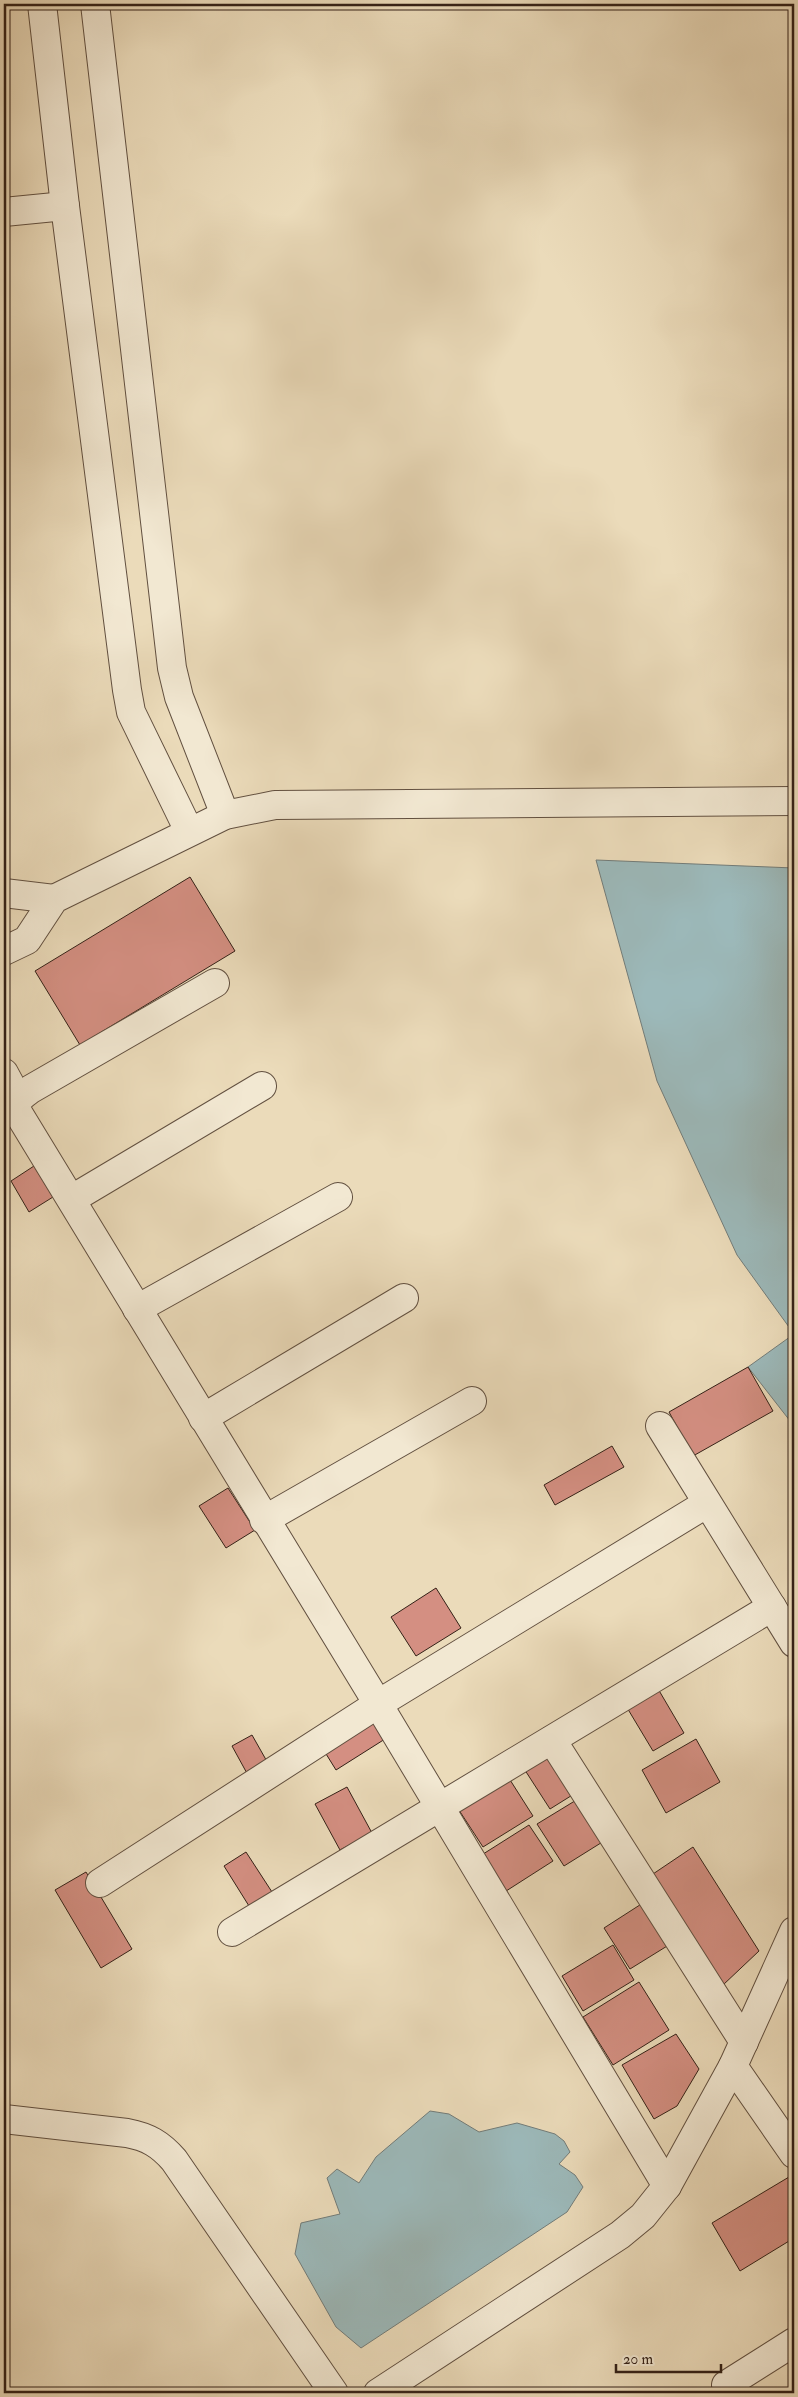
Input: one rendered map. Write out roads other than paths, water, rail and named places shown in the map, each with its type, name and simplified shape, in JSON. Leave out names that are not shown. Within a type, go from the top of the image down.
[{"type":"street","points":[[42,4],[65,206],[131,712],[189,831]]},
{"type":"street","points":[[95,4],[172,668],[179,697],[225,815]]},
{"type":"street","points":[[4,212],[65,206]]},
{"type":"street","points":[[4,951],[26,940],[54,899],[189,831],[225,815],[275,805],[794,801]]},
{"type":"street","points":[[4,893],[54,899]]},
{"type":"street","points":[[215,983],[31,1089],[18,1099],[16,1104],[17,1111],[72,1199],[264,1520],[378,1704],[438,1808],[666,2186]]},
{"type":"street","points":[[4,1073],[18,1099]]},
{"type":"street","points":[[72,1199],[262,1086]]},
{"type":"street","points":[[137,1308],[338,1197]]},
{"type":"street","points":[[203,1418],[404,1298]]},
{"type":"street","points":[[264,1520],[472,1400]]},
{"type":"street","points":[[660,1426],[706,1504],[794,1643]]},
{"type":"street","points":[[100,1883],[378,1704],[706,1504]]},
{"type":"street","points":[[232,1932],[772,1607]]},
{"type":"street","points":[[552,1740],[738,2054],[794,2154]]},
{"type":"street","points":[[378,2393],[620,2235],[643,2216],[666,2186],[738,2054],[794,1931]]},
{"type":"street","points":[[4,2119],[127,2133],[146,2137],[161,2146],[174,2160],[334,2393]]},
{"type":"street","points":[[726,2385],[794,2342]]},
{"type":"water","points":[[596,860],[794,868],[794,1334],[737,1255],[657,1081]]},
{"type":"water","points":[[794,1334],[794,1426],[748,1367]]},
{"type":"water","points":[[430,2111],[449,2114],[479,2132],[517,2123],[555,2134],[564,2141],[570,2152],[559,2164],[575,2175],[583,2187],[567,2212],[361,2348],[336,2327],[295,2254],[301,2223],[340,2214],[327,2178],[337,2169],[359,2183],[376,2157]]}]
